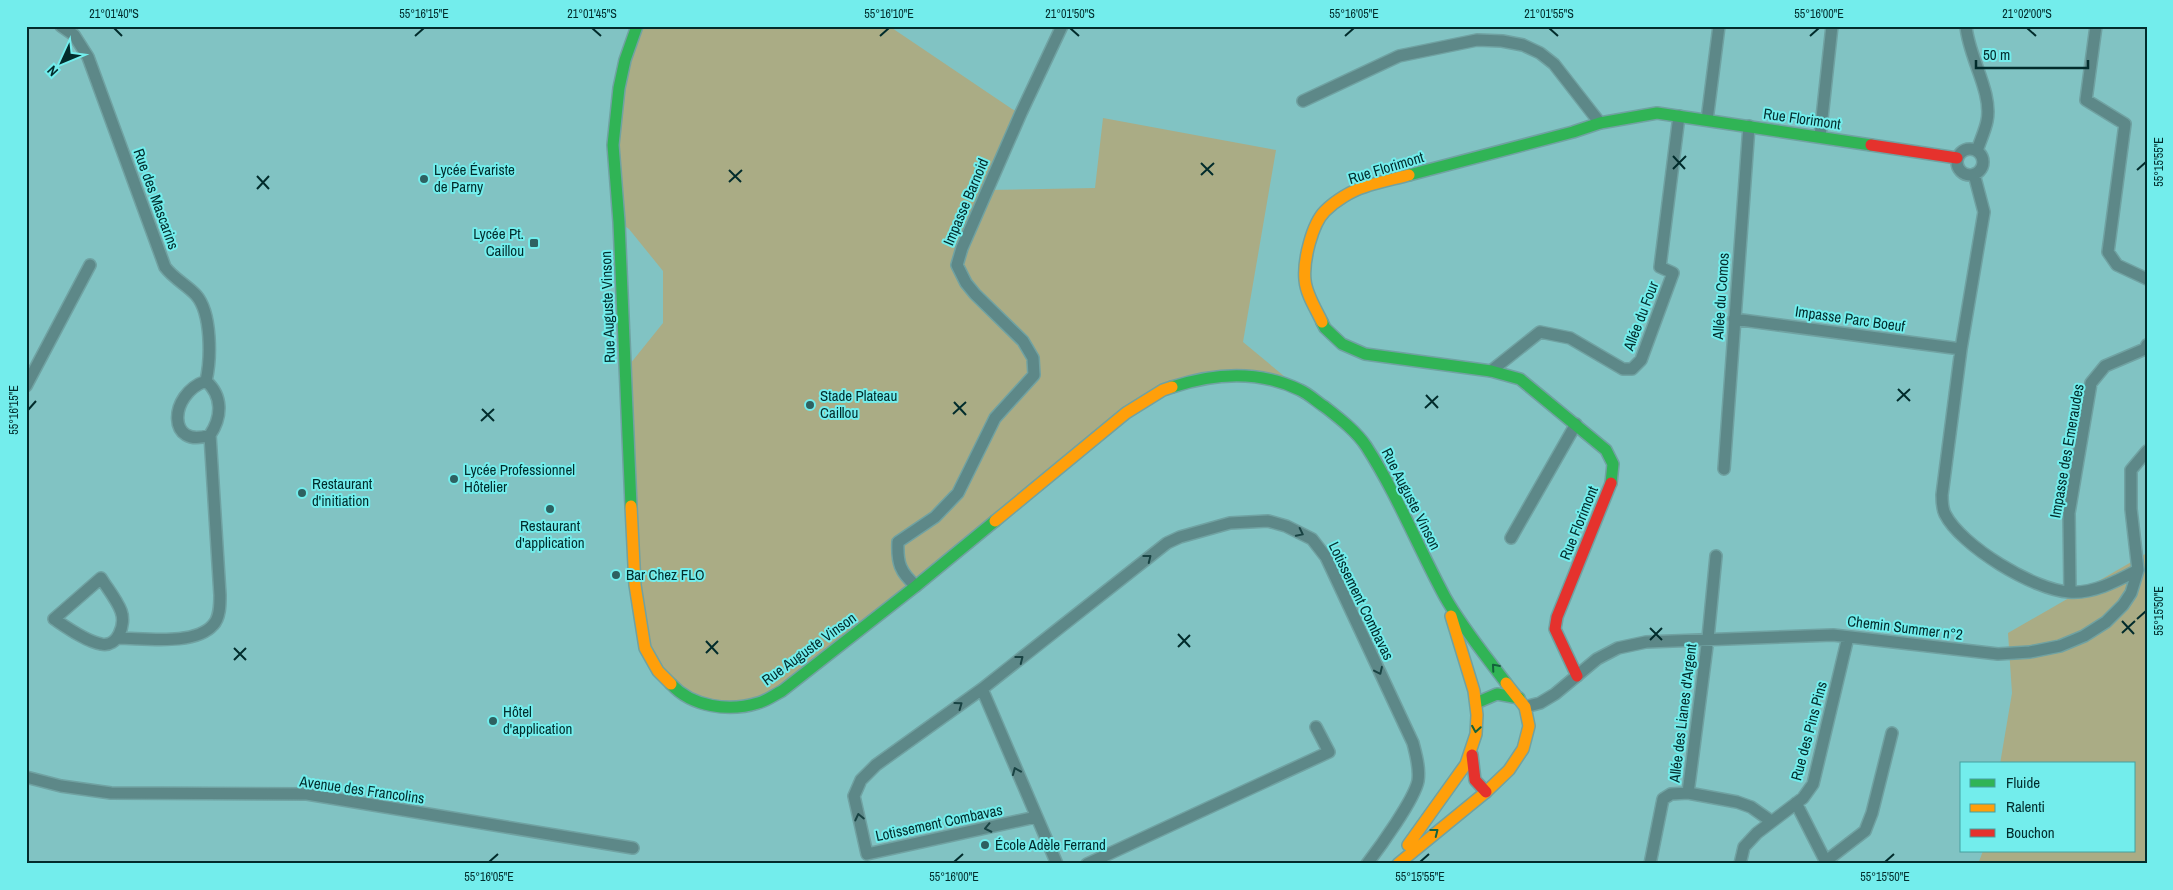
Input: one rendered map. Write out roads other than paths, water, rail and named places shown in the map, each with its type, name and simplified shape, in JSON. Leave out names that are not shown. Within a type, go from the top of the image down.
[{"type":"main road","name":"Rue Auguste Vinson","points":[[637,26],[627,53],[619,88],[613,145],[619,222],[635,585],[645,648],[658,671],[677,691],[705,705],[732,707],[758,703],[782,691],[916,586],[1126,412],[1163,390],[1190,381],[1220,376],[1250,376],[1276,380],[1302,391],[1337,416],[1366,444],[1445,597],[1459,620],[1522,703]]},
{"type":"main road","name":"Rue Florimont","points":[[1578,676],[1555,629],[1557,617],[1612,481],[1615,470],[1612,458],[1606,450],[1520,378],[1491,371],[1365,354],[1342,344],[1325,328],[1312,302],[1305,280],[1306,254],[1313,233],[1324,212],[1342,198],[1363,187],[1573,132],[1600,123],[1658,113],[1957,158]]},
{"type":"main road","name":"Rue Auguste Vinson","points":[[1394,864],[1448,792],[1466,764],[1477,727],[1476,703],[1445,597]]},
{"type":"main road","points":[[1398,864],[1486,792],[1509,770],[1523,749],[1529,726],[1522,703],[1502,693],[1487,696],[1476,703]]},
{"type":"main road","points":[[1471,751],[1471,773],[1480,787],[1486,792]]},
{"type":"street","name":"Rue des Mascarins","points":[[61,26],[74,35],[88,56],[164,268],[171,276],[197,296],[207,314],[210,366],[206,381]]},
{"type":"street","name":"Impasse Barnoid","points":[[916,586],[905,576],[897,558],[898,542],[935,516],[958,493],[995,418],[1034,375],[1033,358],[1023,341],[975,294],[966,283],[957,266],[962,248],[1021,113],[1062,26]]},
{"type":"street","points":[[1707,120],[1719,26]]},
{"type":"street","points":[[1820,136],[1832,26]]},
{"type":"street","points":[[1966,26],[1968,41],[1985,93],[1988,120],[1977,151]]},
{"type":"street","points":[[2096,26],[2086,100],[2125,124],[2108,252],[2117,265],[2147,279]]},
{"type":"street","points":[[1303,101],[1399,56],[1478,40],[1502,41],[1532,49],[1554,64],[1600,123]]},
{"type":"street","name":"Allée du Four","points":[[1491,371],[1540,332],[1570,338],[1623,369],[1632,370],[1642,360],[1673,273],[1660,268],[1679,116]]},
{"type":"street","name":"Allée du Comos","points":[[1724,469],[1749,126]]},
{"type":"street","points":[[1970,149],[1977,151],[1983,162],[1979,172],[1970,175],[1961,171],[1957,158],[1961,153],[1970,149]]},
{"type":"street","points":[[1974,174],[1984,212],[1961,349],[1942,494],[1944,513],[1959,533],[1991,558],[2043,587],[2070,592],[2102,587],[2138,570]]},
{"type":"street","points":[[26,386],[90,266]]},
{"type":"street","name":"Impasse Parc Boeuf","points":[[1734,318],[1961,349]]},
{"type":"street","name":"Impasse des Emeraudes","points":[[2070,592],[2069,513],[2091,383],[2105,366],[2144,349],[2147,345]]},
{"type":"street","points":[[118,638],[122,623],[122,611],[101,578],[54,619],[102,645],[112,643],[118,638],[189,639],[204,633],[214,624],[219,610],[220,595],[210,435],[218,418],[219,407],[214,388],[206,381],[196,384],[182,399],[178,421],[182,431],[189,437],[199,439],[210,435]]},
{"type":"street","points":[[1511,538],[1576,424]]},
{"type":"street","name":"Chemin Summer n°2","points":[[1522,703],[1540,703],[1578,676],[1597,658],[1618,648],[1646,642],[1708,638],[1833,635],[1998,654],[2030,652],[2060,646],[2084,636],[2106,622],[2123,605],[2131,593],[2138,570],[2131,509],[2131,470],[2147,451]]},
{"type":"street","name":"Lotissement Combavas","points":[[1036,817],[867,854],[854,796],[861,780],[876,765],[982,689],[1167,543],[1180,537],[1230,523],[1268,521],[1286,526],[1312,538],[1326,558],[1413,743],[1418,766],[1418,782],[1400,814],[1367,864]]},
{"type":"street","points":[[1708,638],[1716,556]]},
{"type":"street","name":"Rue des Pins Pins","points":[[1740,864],[1744,848],[1771,821],[1796,804],[1813,784],[1848,637]]},
{"type":"street","name":"Allée des Lianes d'Argent","points":[[1688,793],[1708,638]]},
{"type":"street","points":[[982,689],[1057,864]]},
{"type":"street","points":[[1087,864],[1328,752],[1316,727]]},
{"type":"street","points":[[1796,804],[1826,862],[1865,831],[1872,813],[1892,733]]},
{"type":"street","name":"Avenue des Francolins","points":[[26,777],[61,786],[111,793],[307,794],[633,848]]},
{"type":"street","points":[[1650,864],[1664,799],[1671,794],[1688,793],[1751,807],[1771,821]]},
{"type":"place","name":"Lycée Évariste de Parny","points":[[424,179]]},
{"type":"place","name":"Lycée Pt. Caillou","points":[[534,243]]},
{"type":"place","name":"Stade Plateau Caillou","points":[[810,405]]},
{"type":"place","name":"Lycée Professionnel Hôtelier","points":[[454,479]]},
{"type":"place","name":"Restaurant d'initiation","points":[[302,493]]},
{"type":"place","name":"Restaurant d'application","points":[[550,509]]},
{"type":"place","name":"Bar Chez FLO","points":[[616,575]]},
{"type":"place","name":"Hôtel d'application","points":[[493,721]]},
{"type":"place","name":"École Adèle Ferrand","points":[[985,845]]}]
